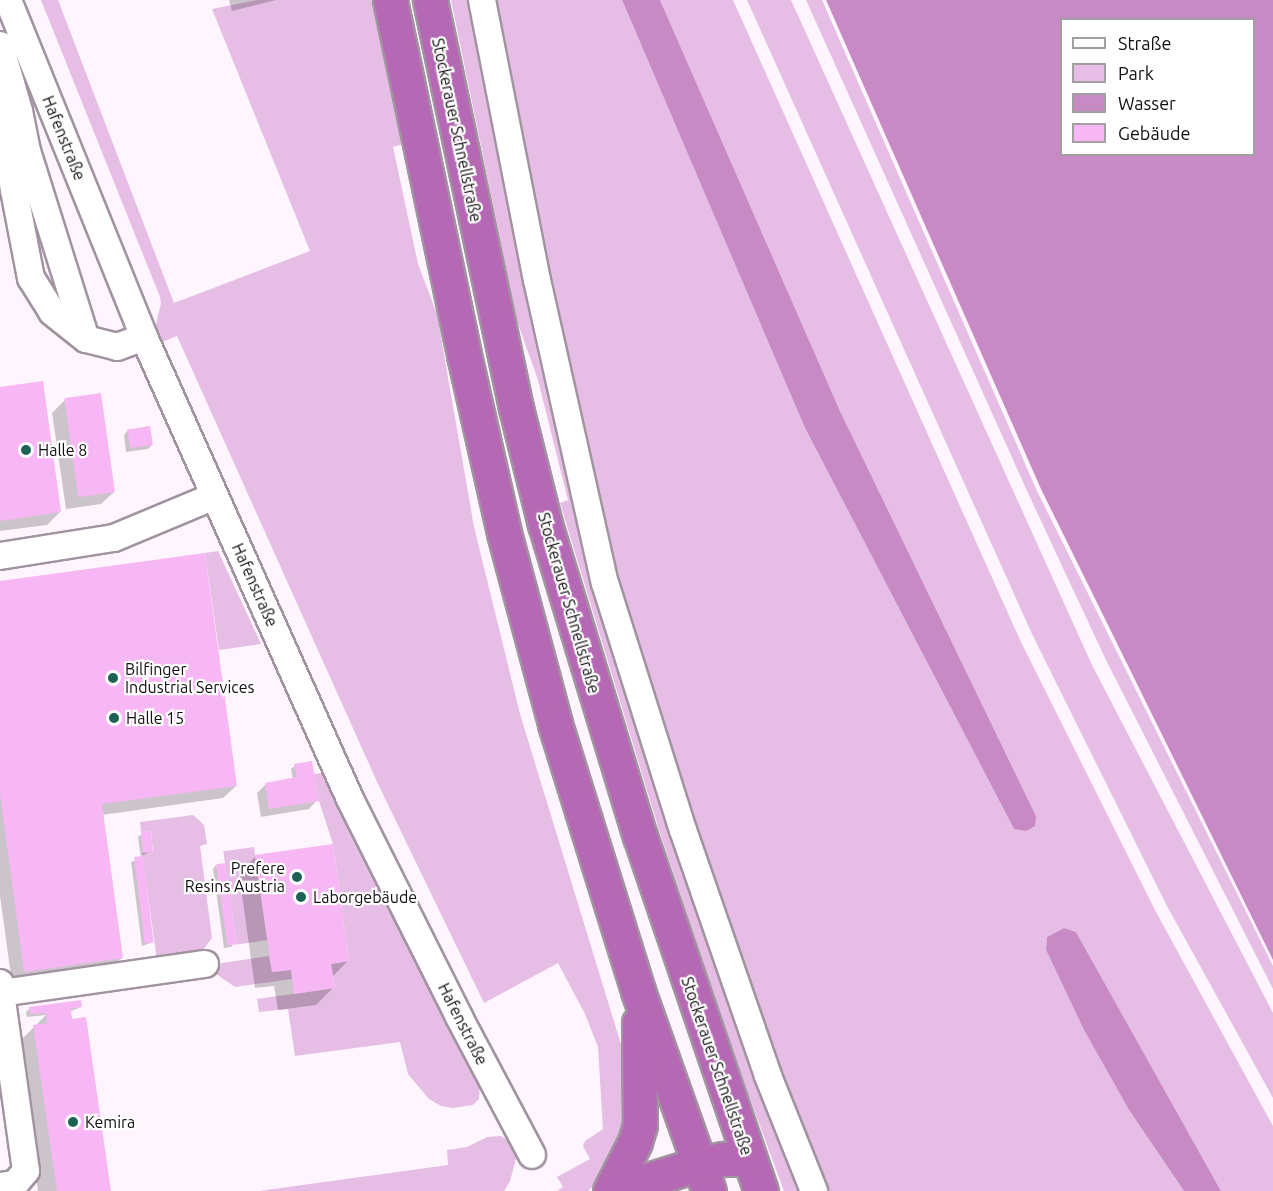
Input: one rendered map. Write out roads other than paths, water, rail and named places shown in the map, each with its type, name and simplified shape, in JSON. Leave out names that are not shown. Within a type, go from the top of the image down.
[{"type":"highway","points":[[390,0],[461,344],[504,533],[555,724],[639,991],[704,1183]]},
{"type":"highway","name":"Stockerauer Schnellstraße","points":[[430,0],[516,408],[545,524],[640,836],[760,1191]]},
{"type":"highway","points":[[612,1191],[635,1142],[640,1125],[639,991]]},
{"type":"highway","points":[[612,1191],[704,1183],[723,1159],[749,1159]]},
{"type":"street","name":"Hafenstraße","points":[[8,0],[144,337],[350,799],[459,1017],[532,1155]]},
{"type":"street","points":[[482,0],[537,280],[605,583],[683,830],[768,1076],[814,1191]]},
{"type":"street","points":[[0,45],[27,151],[86,339]]},
{"type":"street","points":[[0,101],[31,278],[52,312],[86,339],[117,347],[144,337]]},
{"type":"street","points":[[0,556],[114,538],[215,496]]},
{"type":"street","points":[[0,1186],[15,1184],[26,1171],[1,988],[205,963]]},
{"type":"water","points":[[622,0],[660,0],[840,411],[1036,816],[1035,826],[1026,831],[1014,829],[805,428]]},
{"type":"water","points":[[826,0],[1273,0],[1273,960],[1041,489]]},
{"type":"water","points":[[1064,928],[1076,932],[1221,1191],[1184,1191],[1129,1110],[1084,1030],[1046,950],[1047,937]]},
{"type":"place","name":"Halle 8","points":[[26,450]]},
{"type":"place","name":"Bilfinger Industrial Services","points":[[113,678]]},
{"type":"place","name":"Halle 15","points":[[114,718]]},
{"type":"place","name":"Prefere Resins Austria","points":[[297,877]]},
{"type":"place","name":"Laborgebäude","points":[[301,897]]},
{"type":"place","name":"Kemira","points":[[73,1122]]}]
